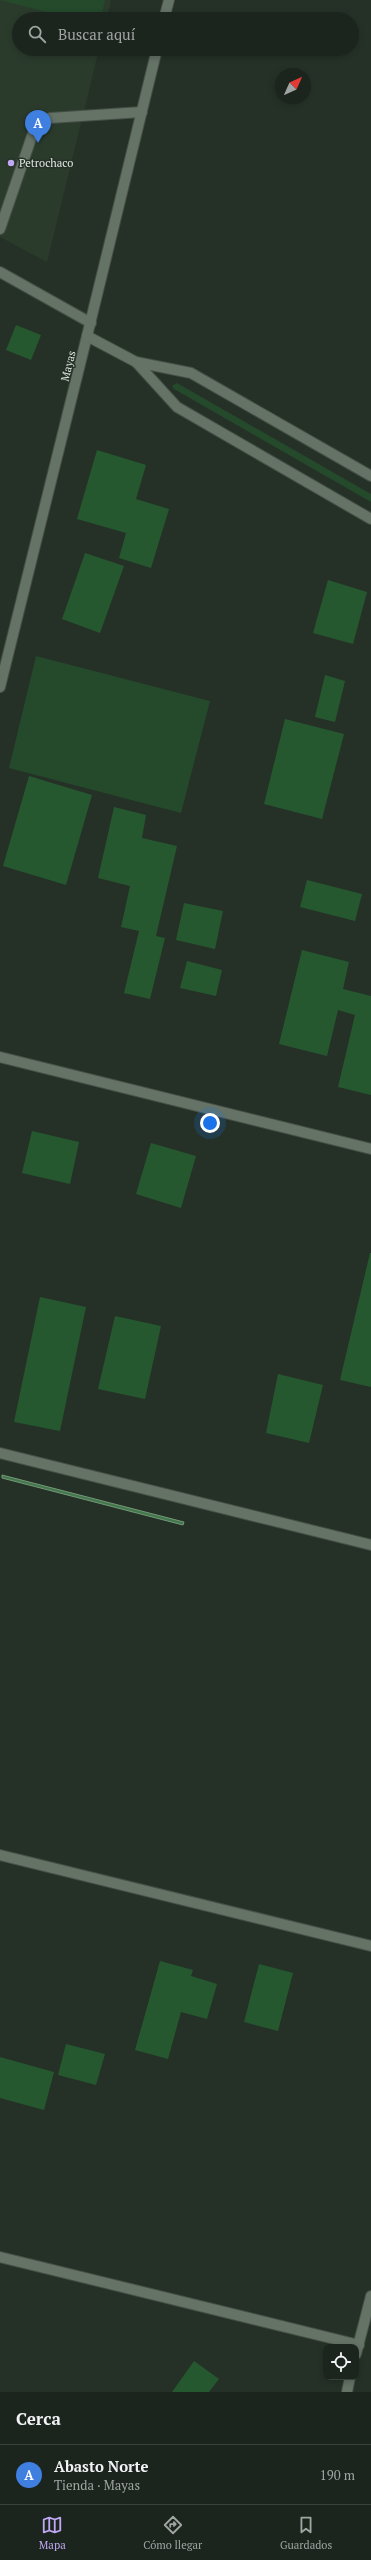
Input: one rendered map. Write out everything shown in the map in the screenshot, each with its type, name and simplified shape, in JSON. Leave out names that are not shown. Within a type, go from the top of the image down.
[{"type":"street","points":[[166,12],[169,0]]},
{"type":"street","name":"Mayas","points":[[0,687],[91,323],[155,56]]},
{"type":"street","points":[[0,229],[34,130],[43,122],[50,118],[142,112]]},
{"type":"street","points":[[0,272],[91,323]]},
{"type":"street","points":[[87,336],[136,362],[191,373],[371,476]]},
{"type":"street","points":[[136,362],[177,407],[371,519]]},
{"type":"street","points":[[0,1058],[371,1149]]},
{"type":"street","points":[[0,1453],[371,1545]]},
{"type":"street","points":[[0,1855],[371,1946]]},
{"type":"street","points":[[0,2257],[338,2344]]},
{"type":"street","points":[[358,2344],[371,2296]]},
{"type":"street","points":[[346,2392],[349,2380]]},
{"type":"shaded area","points":[[0,0],[111,0],[108,12],[12,12],[12,56],[97,56],[47,262],[0,237]]},
{"type":"shaded area","points":[[0,0],[105,0],[102,12],[46,12]]},
{"type":"shaded area","points":[[177,383],[371,494],[371,502],[174,389],[172,386]]},
{"type":"shaded area","points":[[36,656],[210,701],[181,813],[9,768]]},
{"type":"shaded area","points":[[2,1475],[184,1522],[183,1525],[2,1478]]},
{"type":"building","points":[[16,325],[41,335],[31,360],[6,350]]},
{"type":"building","points":[[97,450],[146,465],[136,499],[169,509],[151,568],[119,558],[126,533],[77,519]]},
{"type":"building","points":[[85,553],[124,566],[100,633],[62,619]]},
{"type":"building","points":[[328,580],[367,592],[353,644],[313,633]]},
{"type":"building","points":[[325,675],[345,681],[335,722],[315,717]]},
{"type":"building","points":[[285,719],[344,734],[322,819],[264,804]]},
{"type":"building","points":[[29,776],[92,795],[66,885],[3,866]]},
{"type":"building","points":[[114,807],[146,815],[142,838],[177,846],[156,936],[165,938],[150,999],[124,993],[139,931],[121,927],[130,886],[98,878]]},
{"type":"building","points":[[307,880],[362,894],[355,921],[300,907]]},
{"type":"building","points":[[184,903],[223,911],[215,949],[176,940]]},
{"type":"building","points":[[302,950],[349,962],[343,989],[371,996],[371,1095],[338,1087],[355,1015],[338,1010],[327,1056],[279,1044]]},
{"type":"building","points":[[187,961],[222,970],[216,996],[180,988]]},
{"type":"building","points":[[32,1131],[79,1142],[70,1184],[22,1173]]},
{"type":"building","points":[[151,1143],[196,1156],[181,1208],[136,1194]]},
{"type":"building","points":[[371,1253],[371,1387],[340,1380]]},
{"type":"building","points":[[40,1297],[86,1307],[60,1431],[14,1422]]},
{"type":"building","points":[[115,1316],[161,1326],[145,1399],[98,1389]]},
{"type":"building","points":[[278,1374],[323,1385],[309,1443],[266,1433]]},
{"type":"building","points":[[160,1961],[193,1970],[191,1976],[217,1984],[207,2019],[181,2012],[168,2059],[135,2050]]},
{"type":"building","points":[[259,1964],[293,1973],[278,2031],[244,2022]]},
{"type":"building","points":[[66,2044],[105,2054],[96,2085],[58,2075]]},
{"type":"building","points":[[0,2057],[54,2072],[44,2110],[0,2098]]},
{"type":"building","points":[[194,2361],[219,2379],[209,2392],[172,2392]]},
{"type":"place","name":"Abasto Norte","points":[[38,143]]},
{"type":"place","name":"Petrochaco","points":[[11,163]]}]
